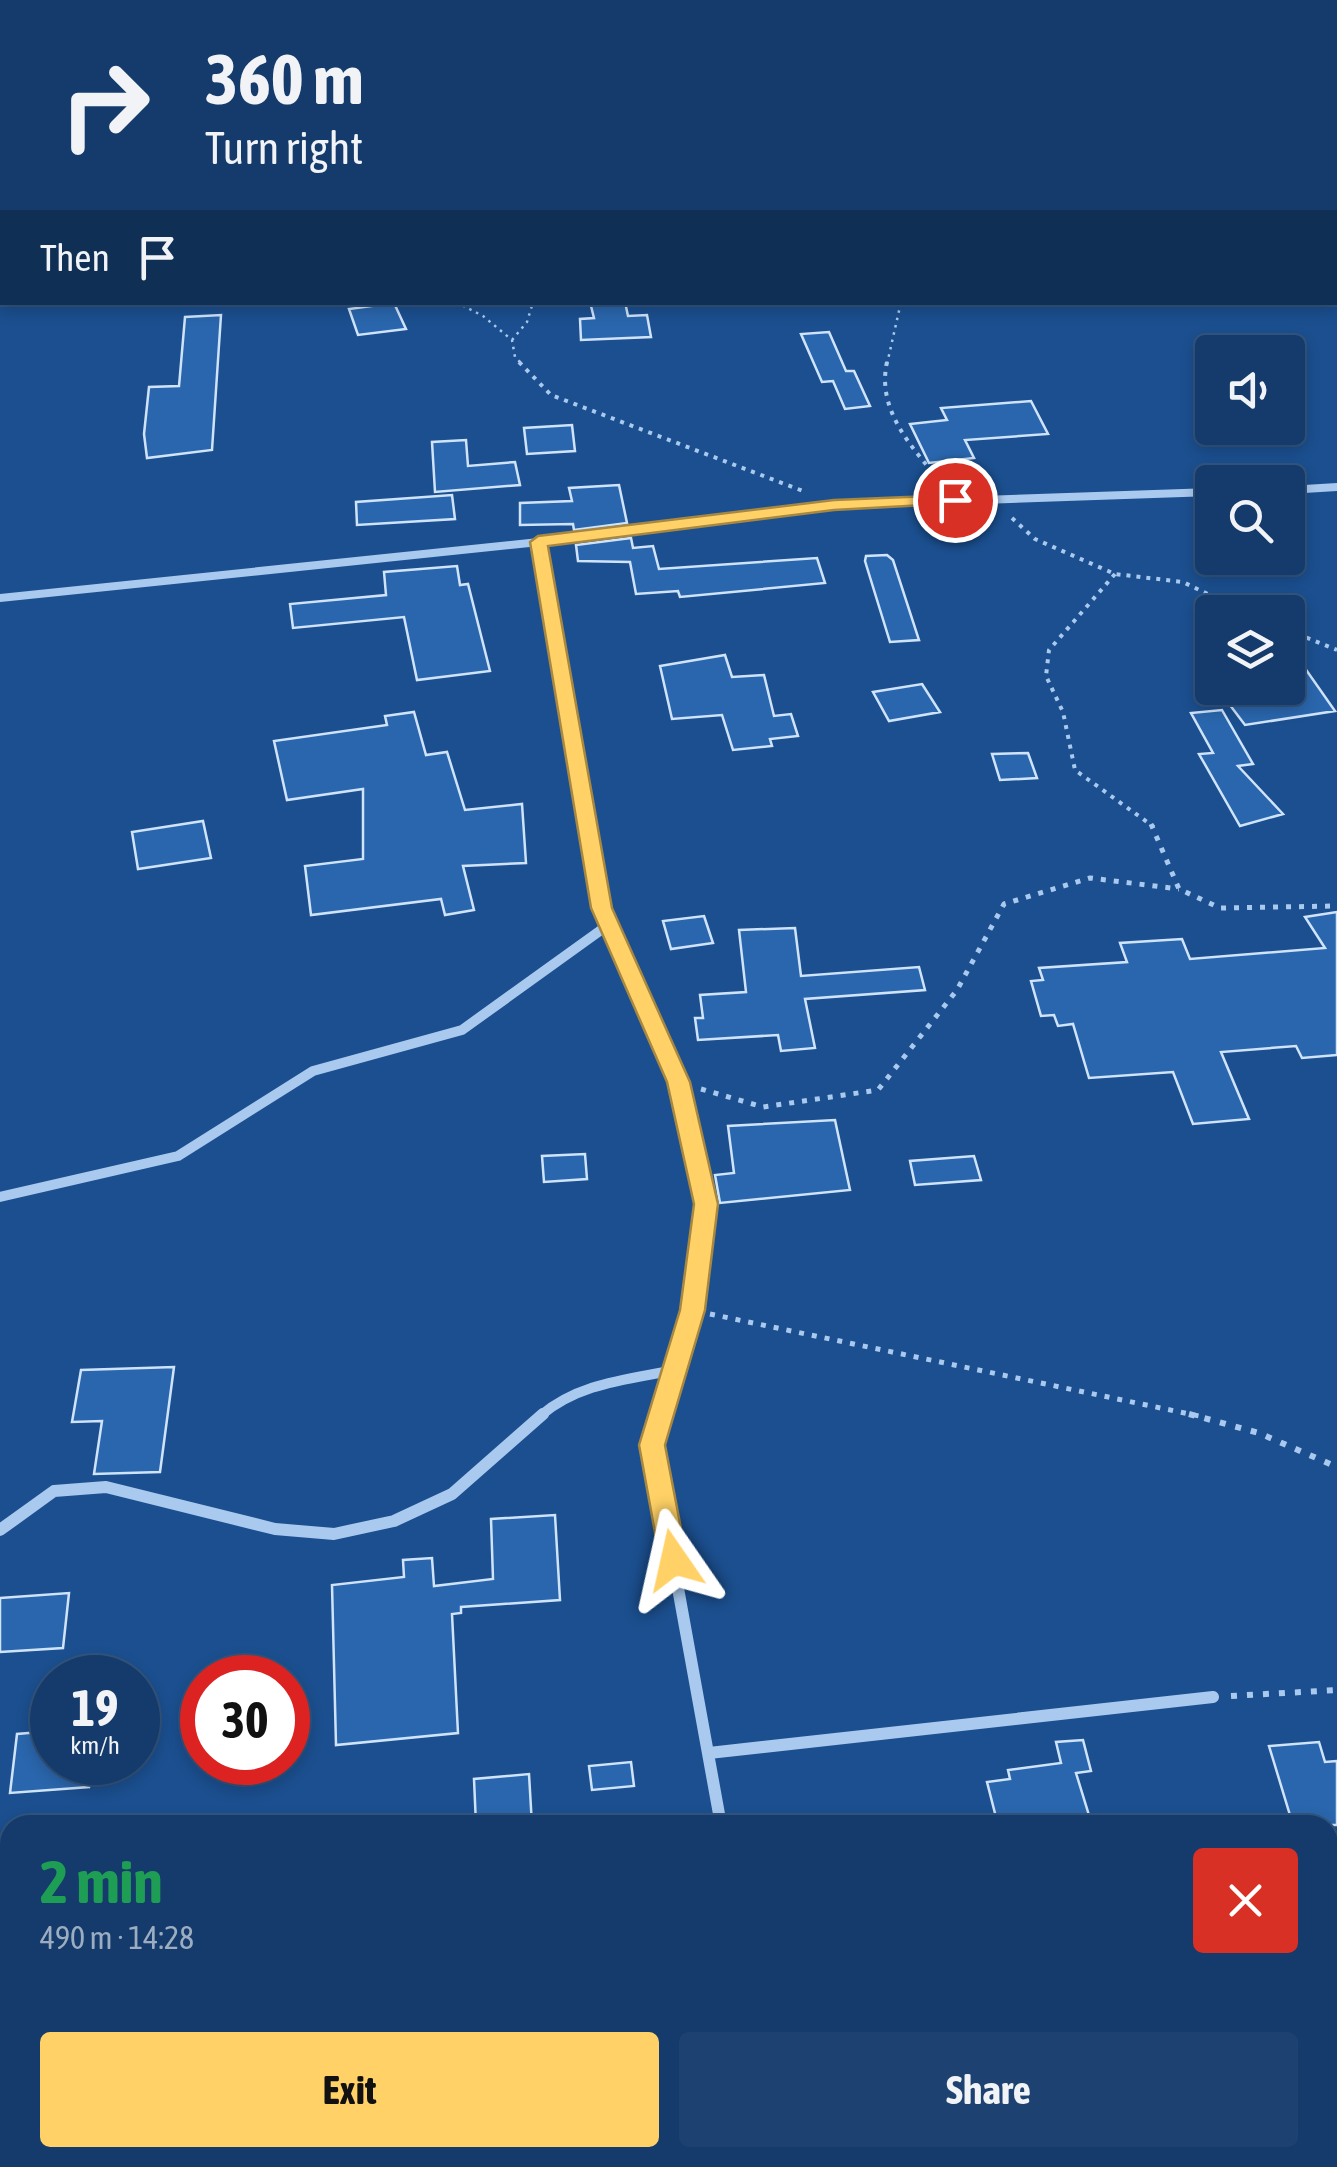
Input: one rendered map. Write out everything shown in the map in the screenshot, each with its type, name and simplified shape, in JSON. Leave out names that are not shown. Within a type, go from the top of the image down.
[{"type":"street","points":[[1305,489],[1337,487]]},
{"type":"street","points":[[0,598],[538,542],[834,505],[1195,492]]},
{"type":"street","points":[[538,542],[601,908],[679,1082],[706,1204],[692,1310],[652,1445],[719,1815]]},
{"type":"street","points":[[0,1197],[178,1156],[313,1071],[462,1030],[608,925]]},
{"type":"street","points":[[0,1530],[54,1491],[106,1488],[276,1528],[334,1534],[394,1521],[452,1494],[560,1399],[584,1388],[675,1370]]},
{"type":"street","points":[[710,1752],[1214,1697]]},
{"type":"path","points":[[462,305],[483,316],[512,340],[515,358],[551,395],[756,470],[834,505]]},
{"type":"path","points":[[512,340],[527,322],[532,305]]},
{"type":"path","points":[[900,305],[884,377],[896,426],[955,500]]},
{"type":"path","points":[[989,498],[1035,539],[1115,574],[1183,582],[1210,595]]},
{"type":"path","points":[[1115,574],[1049,650],[1046,676],[1062,712],[1074,770],[1154,827],[1180,889]]},
{"type":"path","points":[[1305,637],[1337,650]]},
{"type":"path","points":[[679,1082],[763,1108],[878,1090],[957,990],[1004,904],[1090,878],[1180,889],[1220,908],[1337,906]]},
{"type":"path","points":[[692,1310],[998,1378],[1134,1401],[1305,1449],[1337,1467]]},
{"type":"path","points":[[1214,1697],[1337,1690]]},
{"type":"building","points":[[395,305],[406,329],[358,335],[349,309]]},
{"type":"building","points":[[591,305],[626,305],[628,316],[647,315],[651,337],[581,340],[580,319],[594,318]]},
{"type":"building","points":[[221,315],[212,450],[147,458],[144,434],[149,387],[179,386],[185,317]]},
{"type":"building","points":[[829,332],[846,371],[854,371],[870,406],[845,409],[833,381],[822,382],[801,334]]},
{"type":"building","points":[[1031,401],[1048,434],[965,440],[974,458],[929,463],[910,424],[947,420],[941,408]]},
{"type":"building","points":[[572,425],[575,451],[527,454],[524,428]]},
{"type":"building","points":[[466,440],[468,466],[515,462],[520,485],[435,492],[432,442]]},
{"type":"building","points":[[619,485],[627,523],[574,530],[573,524],[520,525],[520,503],[572,501],[569,488]]},
{"type":"building","points":[[452,495],[455,519],[357,525],[356,502]]},
{"type":"building","points":[[631,538],[633,548],[653,546],[659,569],[817,558],[825,583],[680,597],[678,591],[636,594],[630,562],[578,561],[576,545]]},
{"type":"building","points":[[887,555],[893,560],[919,640],[890,642],[865,561],[866,556]]},
{"type":"building","points":[[457,566],[460,585],[468,584],[490,671],[417,680],[404,617],[293,628],[290,604],[386,595],[384,572]]},
{"type":"building","points":[[725,655],[732,677],[764,675],[774,716],[791,714],[798,736],[770,739],[772,746],[733,750],[722,715],[672,719],[660,666]]},
{"type":"building","points":[[1305,668],[1335,711],[1245,725],[1230,705],[1305,705]]},
{"type":"building","points":[[922,684],[940,712],[889,721],[873,692]]},
{"type":"building","points":[[1222,710],[1253,764],[1238,766],[1283,814],[1240,826],[1199,754],[1213,753],[1191,713]]},
{"type":"building","points":[[414,712],[426,755],[447,752],[465,810],[522,804],[526,863],[463,866],[474,910],[445,915],[441,899],[311,915],[305,866],[363,859],[363,789],[287,800],[274,741],[387,725],[385,716]]},
{"type":"building","points":[[1028,753],[1037,778],[1000,780],[992,754]]},
{"type":"building","points":[[203,821],[211,858],[138,869],[132,832]]},
{"type":"building","points":[[1337,912],[1337,1055],[1302,1058],[1296,1046],[1221,1052],[1249,1119],[1193,1124],[1173,1072],[1089,1078],[1073,1024],[1058,1026],[1054,1015],[1041,1016],[1031,981],[1043,980],[1039,968],[1127,962],[1120,943],[1182,939],[1190,959],[1325,948],[1305,917]]},
{"type":"building","points":[[704,916],[713,943],[671,949],[663,921]]},
{"type":"building","points":[[795,928],[801,976],[919,967],[925,990],[805,999],[815,1048],[781,1051],[778,1035],[698,1040],[695,1018],[703,1018],[700,995],[746,992],[739,930]]},
{"type":"building","points":[[835,1120],[850,1190],[720,1203],[715,1175],[734,1173],[728,1126]]},
{"type":"building","points":[[585,1154],[587,1179],[544,1182],[542,1156]]},
{"type":"building","points":[[974,1156],[981,1180],[915,1185],[910,1161]]},
{"type":"building","points":[[174,1367],[160,1472],[94,1474],[102,1421],[72,1422],[81,1370]]},
{"type":"building","points":[[555,1515],[560,1600],[461,1607],[461,1613],[452,1614],[458,1733],[336,1745],[332,1585],[404,1577],[403,1560],[432,1558],[434,1586],[493,1579],[491,1519]]},
{"type":"building","points":[[69,1593],[63,1648],[0,1652],[0,1598]]},
{"type":"building","points":[[30,1733],[30,1785],[89,1787],[10,1793],[17,1734]]},
{"type":"building","points":[[1083,1740],[1091,1771],[1076,1773],[1089,1815],[995,1815],[987,1782],[1010,1779],[1008,1770],[1061,1763],[1056,1742]]},
{"type":"building","points":[[1319,1742],[1325,1762],[1337,1761],[1337,1815],[1290,1815],[1269,1746]]},
{"type":"building","points":[[631,1762],[634,1786],[592,1790],[589,1766]]},
{"type":"building","points":[[529,1774],[531,1815],[476,1815],[474,1779]]},
{"type":"route","points":[[674,1560],[652,1445],[692,1310],[706,1204],[679,1082],[601,908],[564,672],[538,542],[834,505],[955,500]]}]
